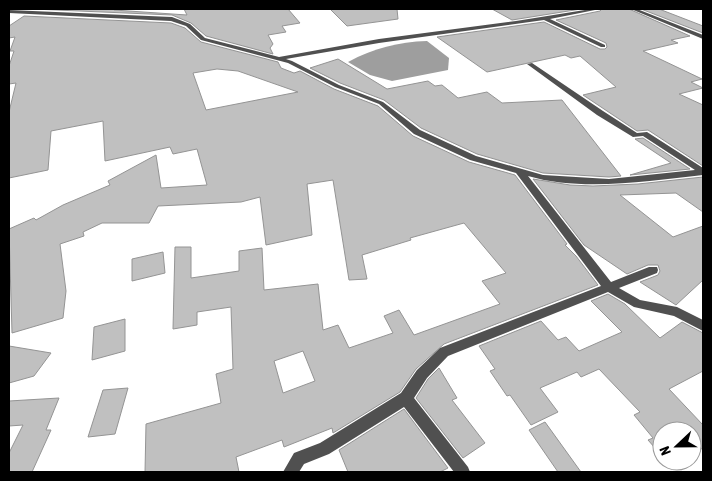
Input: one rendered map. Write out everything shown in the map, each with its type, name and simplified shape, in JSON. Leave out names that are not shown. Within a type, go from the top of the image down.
[{"type":"street","points":[[277,59],[378,41],[598,9]]},
{"type":"street","points":[[634,9],[703,37]]},
{"type":"street","points":[[13,11],[68,11],[172,19],[188,25],[203,40],[290,62],[337,86],[381,103],[417,132],[473,158],[543,178],[609,182],[703,172]]},
{"type":"street","points":[[545,18],[603,46]]},
{"type":"street","points":[[530,64],[600,113],[636,135],[644,134],[703,172]]},
{"type":"street","points":[[519,171],[609,288],[638,304],[677,312],[703,326]]},
{"type":"street","points":[[291,472],[299,458],[324,448],[406,398],[422,374],[444,352],[653,270]]},
{"type":"street","points":[[406,398],[463,472]]},
{"type":"shaded area","points":[[427,41],[449,58],[448,70],[392,81],[370,75],[348,62],[386,47]]},
{"type":"building","points":[[33,9],[115,9],[187,15],[184,9],[288,9],[300,23],[282,26],[286,32],[268,35],[273,44],[270,48],[273,54],[206,36],[191,23],[172,15]]},
{"type":"building","points":[[330,9],[397,9],[398,19],[347,26]]},
{"type":"building","points":[[492,9],[581,9],[512,20]]},
{"type":"building","points":[[602,9],[629,9],[690,36],[671,40],[678,43],[643,51],[702,79],[691,82],[703,88],[679,94],[703,105],[703,166],[648,130],[637,131],[583,95],[616,87],[580,56],[571,58],[565,55],[487,72],[437,37],[544,22],[600,49],[605,49],[607,47],[606,43],[556,20]]},
{"type":"building","points":[[641,9],[659,9],[703,26],[703,33]]},
{"type":"building","points":[[24,16],[171,23],[185,28],[201,42],[278,62],[281,68],[294,73],[300,71],[334,89],[378,106],[413,136],[469,162],[515,175],[567,244],[565,245],[598,285],[444,344],[416,369],[400,392],[333,433],[332,428],[284,447],[282,440],[236,457],[239,472],[145,472],[146,424],[221,403],[216,374],[233,369],[231,307],[197,312],[197,325],[173,329],[175,247],[191,247],[191,278],[239,271],[239,251],[262,248],[264,290],[318,284],[323,330],[338,325],[349,348],[393,333],[384,316],[399,310],[414,335],[500,304],[482,281],[506,273],[464,223],[410,238],[411,240],[362,255],[367,279],[349,280],[333,180],[307,184],[312,235],[266,245],[260,197],[241,202],[158,206],[149,223],[102,223],[83,232],[84,236],[60,244],[66,291],[63,318],[12,333],[9,229],[34,218],[36,220],[63,205],[110,185],[108,181],[156,155],[161,188],[207,185],[197,149],[173,154],[170,147],[105,161],[103,121],[51,131],[48,170],[9,178],[9,112],[16,83],[9,84],[9,66],[14,51],[10,51],[15,37],[9,38],[9,26]],"holes":[[[217,69],[238,71],[298,92],[206,110],[193,73]],[[303,351],[315,381],[283,393],[274,361]]]},
{"type":"building","points":[[338,59],[387,89],[428,81],[435,86],[442,85],[458,98],[487,92],[502,103],[562,100],[621,176],[543,173],[477,154],[421,128],[384,100],[340,83],[310,68]]},
{"type":"building","points":[[643,138],[690,169],[630,175],[671,163],[635,139]]},
{"type":"building","points":[[703,177],[703,212],[676,193],[620,195],[673,237],[703,226],[703,280],[676,305],[640,282],[658,275],[660,271],[658,265],[648,265],[627,274],[584,245],[533,179],[570,185],[593,186],[638,184]]},
{"type":"building","points":[[163,252],[165,273],[132,281],[132,259]]},
{"type":"building","points":[[608,294],[625,304],[660,338],[682,322],[703,333],[703,371],[669,389],[699,421],[652,421],[652,437],[634,415],[640,412],[599,369],[581,377],[577,372],[540,388],[558,412],[531,425],[510,395],[507,396],[490,371],[495,369],[479,346],[541,321],[558,340],[566,337],[579,351],[622,332],[591,301]]},
{"type":"building","points":[[125,319],[125,351],[92,360],[94,327]]},
{"type":"building","points":[[9,346],[51,353],[34,376],[9,383]]},
{"type":"building","points":[[439,368],[457,398],[452,400],[485,443],[463,458],[416,398],[428,379]]},
{"type":"building","points":[[128,388],[115,434],[88,437],[103,390]]},
{"type":"building","points":[[59,398],[46,430],[51,430],[32,472],[9,472],[9,453],[23,425],[9,426],[9,401]]},
{"type":"building","points":[[404,409],[448,468],[440,472],[348,472],[339,450]]},
{"type":"building","points":[[545,422],[581,472],[558,472],[529,430]]},
{"type":"building","points":[[702,424],[703,425],[702,449]]}]
